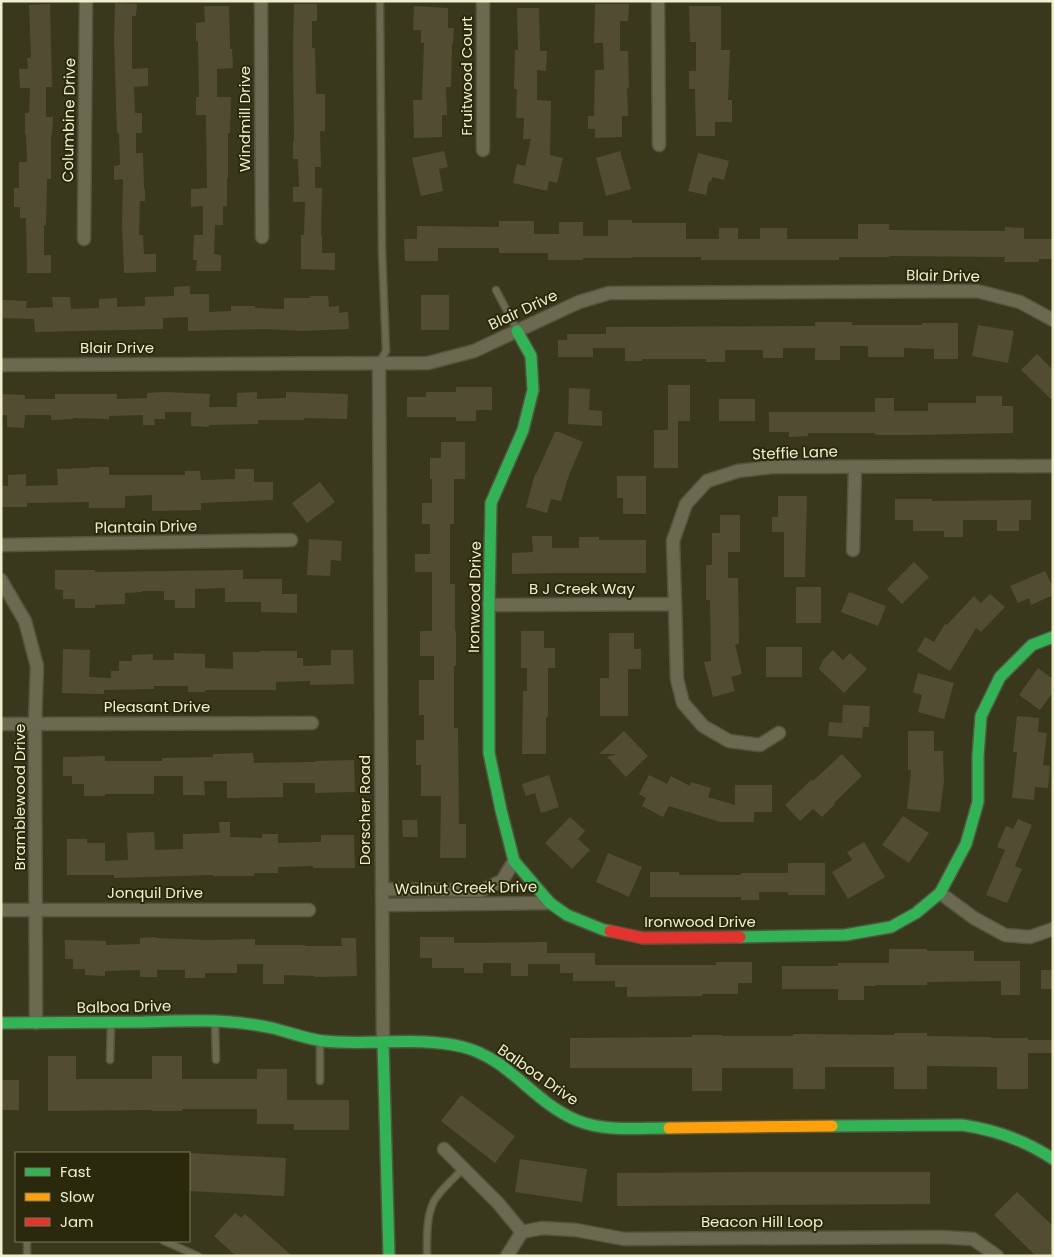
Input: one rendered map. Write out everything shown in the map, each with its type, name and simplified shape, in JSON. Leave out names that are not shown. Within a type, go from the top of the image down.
[{"type":"street","name":"Columbine Drive","points":[[84,239],[86,1]]},
{"type":"street","name":"Windmill Drive","points":[[261,1],[262,237]]},
{"type":"street","name":"Fruitwood Court","points":[[483,1],[483,150]]},
{"type":"street","points":[[658,1],[659,145]]},
{"type":"street","name":"Blair Drive","points":[[1,365],[428,363],[474,351],[579,302],[609,293],[977,291],[1020,302],[1053,320]]},
{"type":"street","name":"Ironwood Drive","points":[[518,331],[531,356],[533,390],[523,430],[491,503],[489,753],[514,861],[550,903],[567,915],[604,930],[643,938],[845,935],[891,927],[916,913],[940,893],[966,844],[978,802],[978,756],[981,716],[1000,677],[1032,645],[1053,637]]},
{"type":"street","name":"Dorscher Road","points":[[379,363],[383,1042],[389,1256]]},
{"type":"street","name":"Steffie Lane","points":[[779,734],[760,745],[729,741],[703,726],[683,703],[677,679],[674,541],[686,504],[708,481],[738,471],[772,467],[1053,466]]},
{"type":"street","points":[[853,550],[855,467]]},
{"type":"street","name":"Plantain Drive","points":[[1,545],[291,540]]},
{"type":"street","name":"Bramblewood Drive","points":[[1,580],[25,621],[36,666],[36,1023]]},
{"type":"street","name":"B J Creek Way","points":[[489,605],[675,604]]},
{"type":"street","name":"Pleasant Drive","points":[[1,724],[312,723]]},
{"type":"street","name":"Walnut Creek Drive","points":[[382,889],[480,891],[502,881],[514,861]]},
{"type":"street","points":[[940,893],[974,918],[1005,935],[1030,937],[1053,929]]},
{"type":"street","name":"Walnut Creek Drive","points":[[382,905],[550,903]]},
{"type":"street","name":"Jonquil Drive","points":[[1,910],[309,910]]},
{"type":"street","name":"Balboa Drive","points":[[1,1023],[215,1021],[245,1023],[320,1041],[433,1043],[456,1046],[480,1053],[499,1062],[533,1092],[569,1116],[591,1124],[612,1128],[962,1125],[984,1128],[1018,1138],[1053,1159]]},
{"type":"street","points":[[444,1149],[498,1203],[522,1232],[507,1256]]},
{"type":"street","name":"Beacon Hill Loop","points":[[522,1232],[542,1228],[576,1230],[624,1238],[973,1238],[997,1256]]},
{"type":"lane","points":[[379,363],[386,351],[382,251],[380,1]]},
{"type":"lane","points":[[496,290],[518,331]]},
{"type":"lane","points":[[215,1021],[216,1060]]},
{"type":"lane","points":[[110,1060],[111,1022]]},
{"type":"lane","points":[[320,1041],[320,1081]]},
{"type":"lane","points":[[427,1256],[428,1224],[434,1202],[464,1168]]},
{"type":"lane","points":[[27,1242],[27,1256]]},
{"type":"lane","points":[[166,1242],[198,1256]]},
{"type":"building","points":[[115,3],[137,4],[136,16],[132,16],[132,69],[148,68],[148,86],[134,87],[135,113],[142,113],[142,133],[136,133],[136,153],[143,153],[145,189],[145,201],[140,201],[139,235],[143,235],[144,254],[156,254],[156,272],[124,273],[123,179],[114,180],[114,166],[120,165],[114,39]]},
{"type":"building","points":[[50,4],[52,87],[46,87],[46,117],[53,117],[51,179],[47,179],[44,255],[51,255],[51,273],[27,273],[26,218],[20,218],[20,207],[14,207],[14,188],[19,188],[19,162],[27,162],[25,113],[29,113],[30,88],[20,88],[19,69],[28,69],[27,58],[31,58],[29,5]]},
{"type":"building","points":[[294,4],[317,4],[317,21],[312,21],[312,48],[315,48],[316,94],[325,94],[325,131],[320,131],[321,167],[315,167],[315,188],[322,188],[322,253],[335,253],[335,270],[301,269],[301,235],[304,235],[305,202],[293,202],[293,187],[299,187],[298,159],[293,159]]},
{"type":"building","points":[[595,4],[629,4],[628,21],[620,21],[620,51],[628,51],[629,88],[627,88],[628,116],[622,116],[622,137],[595,138],[595,129],[588,129],[588,116],[594,116],[595,70],[604,70],[603,43],[594,43]]},
{"type":"building","points":[[204,6],[229,6],[230,49],[232,49],[233,68],[217,69],[217,97],[231,97],[230,133],[228,133],[227,206],[223,206],[223,225],[215,225],[214,254],[221,255],[221,271],[196,271],[197,260],[193,260],[194,235],[203,235],[203,206],[191,207],[191,189],[207,188],[206,115],[196,115],[196,97],[199,97],[196,23],[205,22]]},
{"type":"building","points":[[414,6],[448,8],[448,28],[454,28],[451,87],[446,87],[447,115],[442,115],[442,137],[414,138],[413,100],[422,100],[424,43],[421,43],[421,30],[413,30]]},
{"type":"building","points":[[689,6],[721,6],[721,50],[730,50],[728,100],[732,100],[732,122],[715,122],[715,136],[696,136],[695,89],[689,89],[689,71],[696,71],[696,42],[690,42]]},
{"type":"building","points":[[517,8],[539,8],[540,51],[547,51],[546,71],[537,70],[537,100],[551,101],[550,155],[563,158],[557,183],[549,181],[547,191],[513,183],[517,164],[525,166],[531,139],[523,139],[524,118],[516,118],[517,89],[514,89],[515,50],[518,50]]},
{"type":"building","points":[[444,151],[448,167],[439,169],[443,191],[421,196],[412,158]]},
{"type":"building","points":[[620,151],[631,189],[606,196],[596,158]]},
{"type":"building","points":[[698,153],[729,161],[724,180],[712,177],[711,182],[709,181],[706,195],[688,191]]},
{"type":"building","points":[[608,220],[632,220],[632,223],[686,223],[686,239],[719,239],[719,228],[738,228],[738,239],[760,239],[760,228],[787,228],[787,239],[858,239],[858,224],[889,224],[889,230],[1005,231],[1005,227],[1024,228],[1024,239],[1053,239],[1053,259],[1039,259],[1039,262],[1004,262],[1005,257],[889,256],[839,257],[839,260],[701,260],[701,257],[632,257],[548,260],[548,253],[499,253],[499,248],[438,248],[438,261],[405,261],[404,239],[417,239],[417,226],[499,227],[499,221],[534,221],[534,234],[559,234],[559,222],[583,222],[583,236],[608,236]]},
{"type":"building","points":[[190,286],[190,294],[209,294],[209,312],[231,311],[231,306],[284,309],[284,298],[328,296],[329,307],[339,306],[339,313],[348,312],[349,329],[188,331],[188,317],[163,318],[163,329],[35,332],[34,319],[1,318],[1,300],[27,301],[26,308],[53,307],[52,297],[70,297],[71,309],[99,308],[99,299],[117,298],[117,307],[145,306],[145,297],[174,296],[174,287]]},
{"type":"building","points":[[421,295],[449,295],[449,330],[421,330]]},
{"type":"building","points":[[815,322],[852,322],[852,325],[958,323],[958,359],[934,359],[934,349],[904,348],[904,357],[868,357],[868,346],[840,346],[840,360],[815,360],[815,348],[783,348],[783,358],[763,358],[763,350],[725,350],[725,362],[706,362],[706,359],[642,359],[642,361],[625,361],[625,348],[593,348],[593,357],[558,357],[558,340],[567,340],[567,334],[606,334],[606,327],[815,326]]},
{"type":"building","points":[[978,325],[1014,331],[1008,363],[972,356]]},
{"type":"building","points":[[1037,354],[1053,370],[1053,401],[1021,370]]},
{"type":"building","points":[[668,385],[690,385],[690,421],[678,421],[678,468],[654,468],[654,430],[668,430]]},
{"type":"building","points":[[456,387],[492,387],[492,410],[476,410],[476,421],[456,421],[456,417],[407,417],[407,397],[426,397],[426,392],[456,392]]},
{"type":"building","points":[[569,388],[590,389],[589,410],[602,411],[602,426],[568,424]]},
{"type":"building","points":[[257,392],[257,399],[286,398],[286,392],[348,394],[347,419],[258,420],[258,424],[209,425],[209,427],[191,426],[191,412],[165,412],[165,419],[154,419],[155,425],[143,425],[143,415],[109,416],[109,419],[73,418],[51,420],[51,415],[25,415],[24,428],[7,427],[7,415],[1,415],[1,394],[25,395],[25,399],[55,399],[55,394],[117,394],[117,399],[147,398],[147,393],[210,394],[209,407],[237,407],[237,393]]},
{"type":"building","points":[[976,396],[1002,396],[1002,406],[1013,406],[1013,433],[875,435],[875,433],[808,433],[808,436],[789,437],[789,432],[769,432],[769,412],[875,412],[875,398],[894,398],[894,411],[928,411],[928,403],[976,403]]},
{"type":"building","points":[[719,399],[755,399],[755,421],[719,421]]},
{"type":"building","points":[[555,432],[583,442],[569,475],[561,501],[551,499],[547,513],[526,507],[535,474]]},
{"type":"building","points":[[441,442],[465,442],[465,479],[454,479],[454,524],[450,524],[450,584],[455,584],[456,666],[454,666],[454,728],[458,728],[459,824],[466,824],[466,858],[440,858],[441,796],[421,796],[421,765],[416,765],[416,740],[424,740],[424,715],[419,715],[419,680],[434,680],[434,656],[420,656],[420,631],[432,631],[432,572],[415,572],[415,554],[430,554],[430,524],[422,524],[422,503],[432,503],[430,458],[441,458]]},
{"type":"building","points":[[109,467],[109,475],[185,475],[185,471],[200,471],[201,480],[235,479],[235,469],[254,469],[254,482],[273,482],[273,500],[201,503],[201,510],[152,511],[152,495],[125,496],[125,508],[89,508],[89,502],[27,503],[27,507],[1,507],[1,486],[8,486],[8,475],[26,474],[26,486],[58,485],[57,469]]},
{"type":"building","points":[[617,476],[646,476],[646,514],[623,514],[623,498],[617,498]]},
{"type":"building","points":[[320,482],[335,502],[307,523],[292,503]]},
{"type":"building","points":[[778,496],[807,496],[805,577],[784,577],[784,532],[772,532],[772,517],[778,517]]},
{"type":"building","points":[[895,499],[932,499],[932,501],[1031,500],[1031,520],[1019,520],[1019,531],[997,531],[997,520],[963,520],[963,537],[944,537],[944,531],[913,531],[913,520],[895,520]]},
{"type":"building","points":[[720,515],[740,515],[740,552],[728,552],[728,578],[738,578],[739,644],[735,644],[742,674],[731,677],[735,691],[713,697],[704,662],[711,661],[710,600],[706,600],[706,565],[712,565],[712,533],[720,533]]},
{"type":"building","points":[[532,536],[552,536],[552,548],[579,548],[579,537],[599,537],[599,540],[646,540],[646,573],[512,574],[512,553],[533,552]]},
{"type":"building","points":[[309,539],[342,541],[341,561],[331,560],[330,576],[307,575]]},
{"type":"building","points":[[914,562],[929,577],[902,604],[887,589]]},
{"type":"building","points":[[55,570],[95,570],[95,572],[243,570],[243,579],[282,579],[282,594],[297,594],[297,613],[261,612],[261,602],[225,602],[225,588],[195,589],[195,608],[175,608],[175,600],[164,600],[164,591],[142,591],[125,593],[125,604],[95,605],[95,608],[75,608],[75,599],[63,599],[63,590],[55,589]]},
{"type":"building","points":[[1045,571],[1053,587],[1053,595],[1031,605],[1029,598],[1018,603],[1010,586]]},
{"type":"building","points":[[796,587],[821,587],[821,623],[796,623]]},
{"type":"building","points":[[849,592],[886,606],[878,626],[841,612]]},
{"type":"building","points":[[990,594],[1005,607],[981,632],[976,628],[950,671],[917,651],[925,637],[934,642],[945,624],[947,625],[974,596],[981,603]]},
{"type":"building","points":[[521,631],[544,631],[544,648],[555,648],[555,668],[548,668],[546,754],[522,754],[523,691],[527,691],[527,668],[521,668]]},
{"type":"building","points":[[609,633],[634,633],[634,649],[641,649],[641,669],[628,669],[628,716],[600,716],[600,678],[609,678]]},
{"type":"building","points":[[766,647],[802,647],[802,677],[766,677]]},
{"type":"building","points":[[63,649],[90,650],[89,677],[111,678],[111,671],[119,671],[119,661],[132,661],[132,655],[153,654],[153,660],[174,660],[174,653],[205,654],[205,668],[233,669],[233,652],[297,651],[297,658],[303,658],[303,666],[331,665],[331,650],[353,650],[354,684],[310,685],[310,681],[276,682],[276,690],[205,690],[205,692],[188,692],[188,686],[154,686],[154,689],[104,690],[104,694],[62,693]]},
{"type":"building","points":[[833,650],[843,660],[850,653],[867,669],[844,693],[819,669],[823,660]]},
{"type":"building","points":[[1038,668],[1053,679],[1053,692],[1040,710],[1019,695]]},
{"type":"building","points":[[918,673],[954,683],[944,719],[918,712],[922,695],[913,692]]},
{"type":"building","points":[[843,705],[870,706],[869,727],[863,727],[862,738],[828,736],[829,722],[842,723]]},
{"type":"building","points":[[1017,716],[1039,718],[1038,732],[1047,733],[1043,765],[1050,766],[1048,788],[1035,787],[1034,800],[1012,798],[1017,752],[1013,752]]},
{"type":"building","points":[[624,731],[648,756],[626,777],[607,757],[617,754],[599,754]]},
{"type":"building","points":[[908,731],[934,731],[934,751],[943,751],[944,781],[940,812],[907,809],[911,770],[908,770]]},
{"type":"building","points":[[253,753],[254,763],[354,760],[355,792],[315,793],[315,783],[283,783],[283,797],[227,798],[227,781],[204,781],[205,795],[183,795],[183,776],[154,776],[154,794],[84,796],[84,784],[72,784],[72,776],[63,776],[63,757],[105,756],[105,761],[162,761],[162,758],[213,757],[213,754]]},
{"type":"building","points":[[842,754],[862,776],[822,817],[813,809],[800,821],[785,805]]},
{"type":"building","points":[[549,775],[559,807],[541,813],[535,793],[526,796],[522,784]]},
{"type":"building","points":[[649,775],[667,784],[671,776],[690,786],[691,782],[711,788],[708,797],[735,805],[735,785],[772,785],[772,812],[754,812],[754,822],[720,822],[669,806],[663,817],[642,806],[646,798],[639,794]]},
{"type":"building","points":[[903,816],[929,833],[909,863],[882,845]]},
{"type":"building","points":[[570,817],[585,831],[578,839],[590,850],[572,869],[545,843]]},
{"type":"building","points":[[1018,819],[1032,825],[1015,866],[1022,869],[1007,903],[986,895],[1005,850],[997,847],[1006,826],[1013,829]]},
{"type":"building","points":[[402,820],[417,820],[418,837],[403,837]]},
{"type":"building","points":[[219,822],[230,822],[230,837],[262,838],[262,834],[278,834],[278,843],[321,842],[321,835],[354,835],[355,868],[278,867],[278,873],[254,873],[254,876],[213,875],[114,878],[114,875],[67,875],[67,839],[87,839],[87,843],[105,843],[105,861],[128,860],[127,833],[154,832],[155,850],[183,849],[183,834],[220,833]]},
{"type":"building","points":[[864,842],[885,877],[848,899],[832,872],[852,860],[847,852]]},
{"type":"building","points":[[608,853],[642,867],[629,897],[596,882]]},
{"type":"building","points":[[788,863],[825,863],[825,895],[788,895],[788,892],[759,892],[759,900],[741,900],[741,897],[650,897],[650,872],[679,872],[679,875],[788,873]]},
{"type":"building","points":[[420,937],[454,937],[454,943],[547,942],[547,953],[595,953],[595,965],[716,965],[716,962],[752,962],[752,983],[738,983],[738,994],[627,997],[627,987],[615,987],[615,981],[573,981],[573,973],[560,973],[560,964],[528,964],[528,976],[511,976],[511,963],[483,963],[483,973],[464,973],[464,968],[432,968],[432,958],[420,958]]},
{"type":"building","points":[[140,938],[206,940],[255,939],[255,945],[305,946],[342,946],[341,938],[356,938],[357,976],[315,977],[284,975],[284,984],[263,984],[263,964],[237,964],[237,973],[205,973],[205,978],[185,978],[185,970],[157,970],[157,977],[140,977],[140,970],[105,971],[105,976],[85,975],[85,969],[73,969],[73,959],[65,959],[65,940],[106,941],[106,945],[140,944]]},
{"type":"building","points":[[889,949],[974,951],[974,961],[1020,961],[1020,995],[1001,995],[1001,981],[927,982],[927,985],[864,986],[864,1000],[838,1000],[838,989],[782,989],[782,966],[838,966],[838,963],[889,963]]},
{"type":"building","points":[[1041,970],[1053,970],[1053,989],[1041,989]]},
{"type":"building","points":[[894,1033],[927,1033],[927,1036],[1053,1040],[1053,1053],[1028,1053],[1028,1089],[997,1089],[997,1067],[927,1066],[927,1089],[894,1089],[894,1067],[825,1067],[825,1089],[793,1089],[793,1068],[722,1068],[722,1091],[692,1091],[692,1068],[570,1068],[570,1038],[692,1037],[692,1035],[793,1036],[793,1034],[894,1035]]},
{"type":"building","points":[[48,1056],[76,1056],[76,1079],[152,1079],[152,1056],[182,1056],[182,1079],[257,1079],[257,1069],[287,1069],[287,1100],[349,1100],[349,1130],[294,1130],[294,1124],[257,1124],[257,1109],[48,1111]]},
{"type":"building","points":[[1,1080],[19,1080],[19,1110],[1,1110]]},
{"type":"building","points":[[461,1095],[515,1136],[495,1163],[441,1121]]},
{"type":"building","points":[[190,1153],[286,1158],[284,1196],[190,1191]]},
{"type":"building","points":[[520,1159],[587,1169],[582,1202],[515,1192]]},
{"type":"building","points":[[930,1172],[930,1204],[617,1206],[617,1173]]},
{"type":"building","points":[[1017,1192],[1053,1226],[1053,1252],[1049,1256],[1036,1256],[994,1215]]},
{"type":"building","points":[[235,1213],[241,1218],[245,1214],[292,1256],[236,1256],[214,1236]]},
{"type":"traffic: fast","points":[[517,331],[531,356],[533,390],[523,430],[491,503],[489,753],[514,861],[550,903],[567,915],[610,931]]},
{"type":"traffic: fast","points":[[740,937],[845,935],[891,927],[916,913],[940,893],[966,844],[978,802],[978,756],[981,716],[1000,677],[1032,645],[1053,637]]},
{"type":"traffic: fast","points":[[1,1023],[216,1021],[244,1023],[323,1041],[428,1042],[446,1044],[480,1053],[494,1061],[508,1070],[546,1102],[576,1120],[610,1128],[669,1128]]},
{"type":"traffic: fast","points":[[383,1042],[389,1256]]},
{"type":"traffic: fast","points":[[832,1126],[962,1125],[1010,1137],[1032,1146],[1053,1159]]},
{"type":"traffic: slow","points":[[669,1128],[832,1126]]},
{"type":"traffic: jam","points":[[610,931],[643,938],[740,937]]}]
